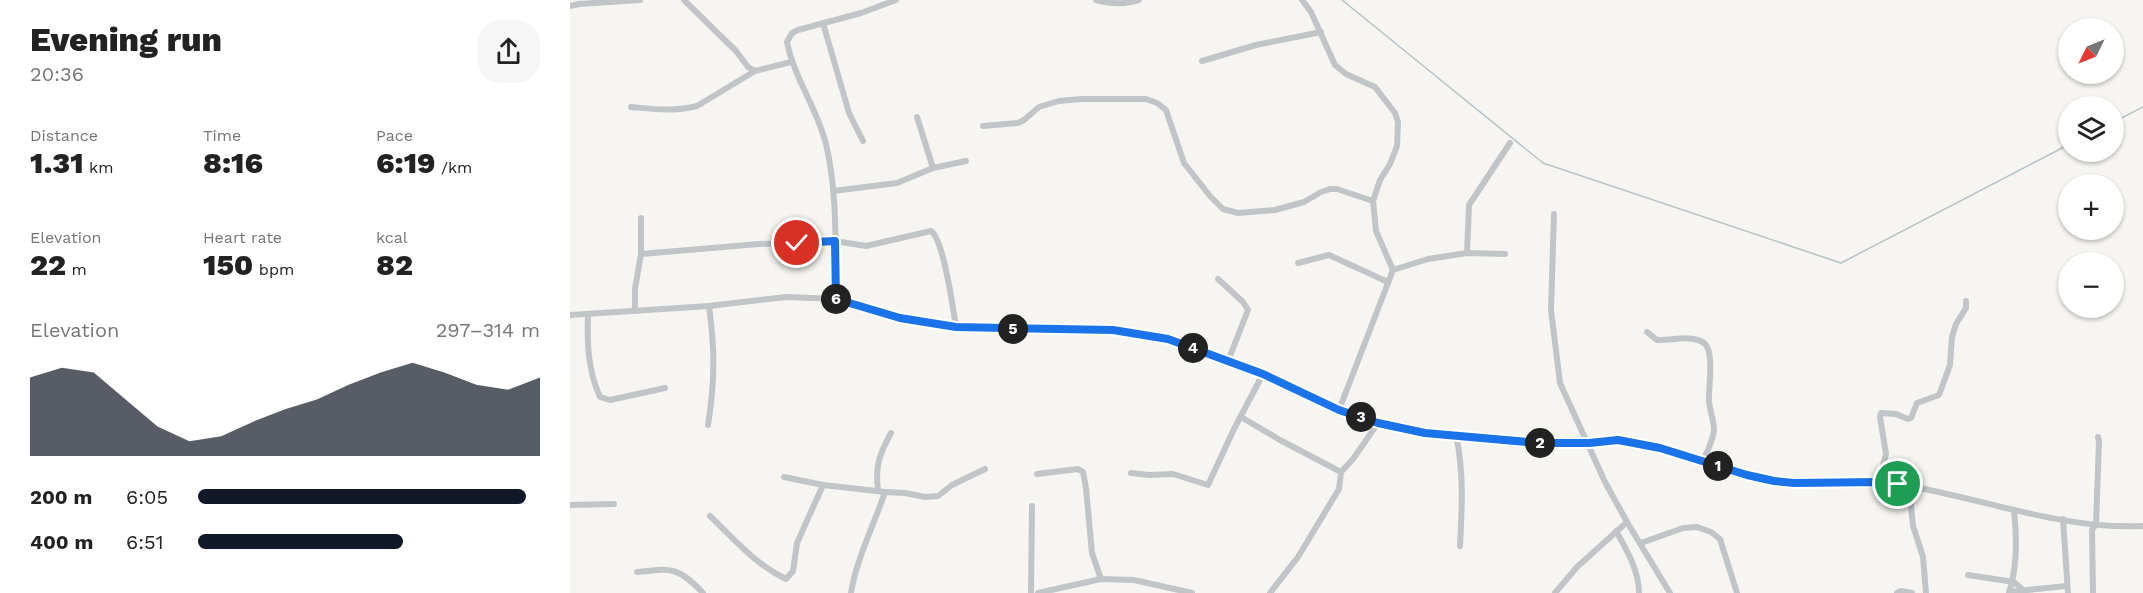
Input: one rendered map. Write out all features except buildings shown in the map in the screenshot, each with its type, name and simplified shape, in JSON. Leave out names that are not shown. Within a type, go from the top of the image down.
[{"type":"street","points":[[570,6],[578,2],[640,0]]},
{"type":"street","points":[[684,0],[736,51],[748,67],[755,71]]},
{"type":"street","points":[[836,299],[833,191],[825,142],[791,62],[787,42],[789,37],[798,30],[861,13],[896,0]]},
{"type":"street","points":[[1096,0],[1129,3],[1139,0]]},
{"type":"street","points":[[1302,0],[1321,32],[1335,65],[1346,74],[1375,87],[1395,113],[1398,122],[1397,146],[1380,180],[1373,201],[1376,231],[1394,270]]},
{"type":"street","points":[[823,23],[849,113],[862,141]]},
{"type":"street","points":[[1202,62],[1256,45],[1321,32]]},
{"type":"street","points":[[631,107],[665,110],[697,106],[755,71],[791,62]]},
{"type":"street","points":[[983,126],[1018,123],[1039,107],[1059,101],[1146,99],[1166,110],[1184,163],[1223,209],[1238,213],[1275,210],[1304,202],[1330,189],[1337,189],[1373,201]]},
{"type":"street","points":[[917,117],[933,168]]},
{"type":"street","points":[[1467,253],[1469,205],[1510,142]]},
{"type":"street","points":[[833,191],[897,183],[933,168],[966,161]]},
{"type":"street","points":[[1554,214],[1551,310],[1560,383],[1605,482],[1670,593]]},
{"type":"street","points":[[635,311],[634,289],[641,254],[641,218]]},
{"type":"street","points":[[641,254],[759,244],[835,241],[866,246],[924,231],[934,232],[944,261],[956,327]]},
{"type":"street","points":[[1339,410],[1394,270],[1428,259],[1467,253],[1505,254]]},
{"type":"street","points":[[1298,263],[1329,255],[1388,282]]},
{"type":"street","points":[[1218,279],[1243,302],[1248,310],[1228,361]]},
{"type":"street","points":[[570,315],[709,306],[786,297],[836,299],[900,318],[956,327],[1113,330],[1168,339],[1263,374],[1339,410],[1378,423],[1425,433],[1539,443],[1589,443],[1618,440],[1641,443],[1747,475],[1794,483],[1879,482],[1909,486],[2014,511],[2096,524],[2122,527],[2143,526]]},
{"type":"street","points":[[1879,482],[1886,454],[1881,412],[1896,414],[1908,419],[1911,418],[1917,403],[1939,395],[1950,365],[1952,336],[1966,308],[1966,301]]},
{"type":"street","points":[[708,425],[714,390],[715,355],[709,306]]},
{"type":"street","points":[[588,315],[587,340],[595,386],[600,397],[610,400],[617,399],[665,387]]},
{"type":"street","points":[[1647,332],[1657,340],[1701,341],[1709,350],[1708,400],[1714,430],[1703,461]]},
{"type":"street","points":[[1131,473],[1173,474],[1208,485],[1263,374]]},
{"type":"street","points":[[1242,417],[1341,472]]},
{"type":"street","points":[[1269,593],[1298,557],[1339,489],[1341,472],[1378,423]]},
{"type":"street","points":[[851,593],[854,573],[872,530],[882,492],[876,473],[878,462],[891,433]]},
{"type":"street","points":[[1456,435],[1461,460],[1463,497],[1460,546]]},
{"type":"street","points":[[2092,593],[2092,530],[2096,524],[2098,437]]},
{"type":"street","points":[[784,477],[823,485],[925,497],[938,496],[952,485],[985,469]]},
{"type":"street","points":[[1037,474],[1078,470],[1083,472],[1092,554],[1101,579]]},
{"type":"street","points":[[710,516],[773,573],[786,579],[793,571],[797,543],[823,485]]},
{"type":"street","points":[[1909,486],[1913,526],[1923,557],[1926,593]]},
{"type":"street","points":[[570,505],[614,504]]},
{"type":"street","points":[[1031,593],[1032,506]]},
{"type":"street","points":[[2009,592],[2014,582],[2014,511]]},
{"type":"street","points":[[2009,592],[2067,589],[2063,519]]},
{"type":"street","points":[[1555,593],[1577,567],[1627,522]]},
{"type":"street","points":[[1641,543],[1683,528],[1697,527],[1717,536],[1720,539],[1737,593]]},
{"type":"street","points":[[1616,531],[1633,566],[1638,580],[1639,593]]},
{"type":"street","points":[[637,572],[666,569],[679,573],[688,578],[703,593]]},
{"type":"street","points":[[1968,575],[2014,582],[2023,590]]},
{"type":"street","points":[[1038,593],[1101,579],[1134,580],[1191,593]]},
{"type":"street","points":[[1897,593],[1901,591],[1912,593]]},
{"type":"waterway","points":[[1342,0],[1543,163],[1841,263],[2058,150]]},
{"type":"waterway","points":[[2124,117],[2143,107]]},
{"type":"route","points":[[797,243],[835,241],[836,299],[900,318],[956,327],[1113,330],[1168,339],[1263,374],[1339,410],[1378,423],[1425,433],[1539,443],[1589,443],[1618,440],[1641,443],[1774,481],[1898,484]]}]
